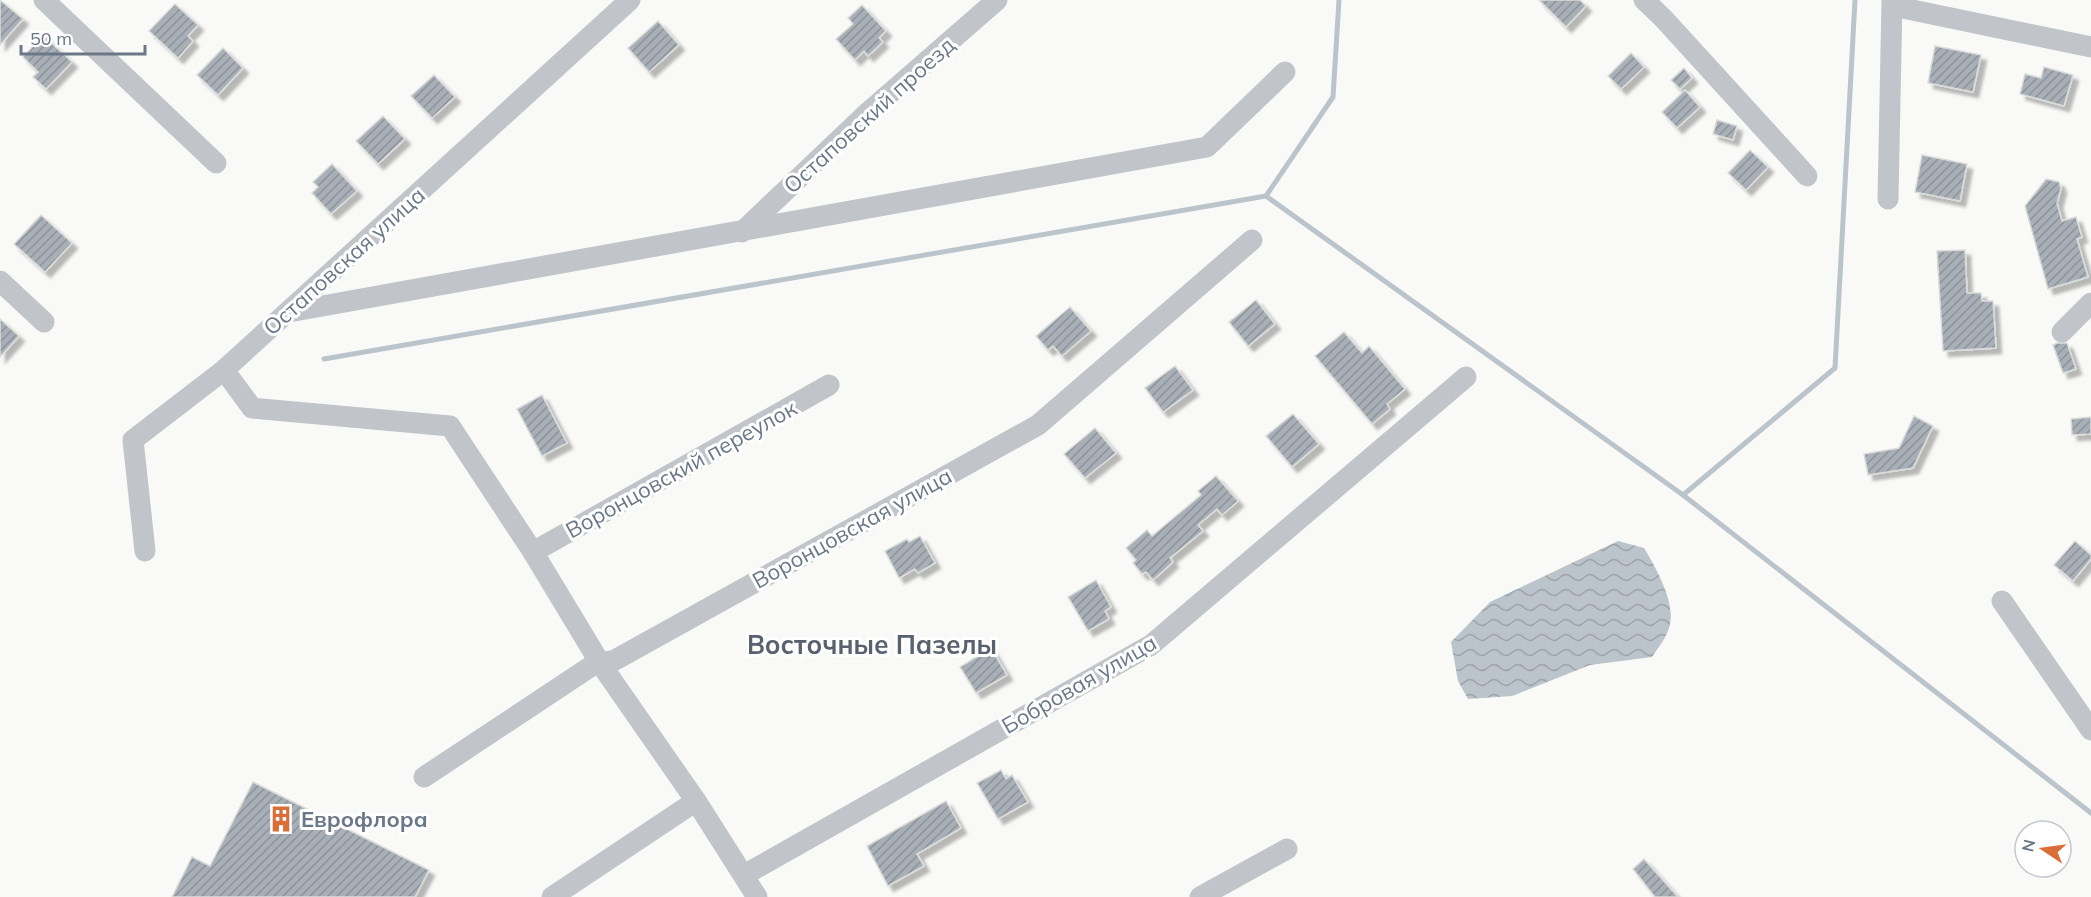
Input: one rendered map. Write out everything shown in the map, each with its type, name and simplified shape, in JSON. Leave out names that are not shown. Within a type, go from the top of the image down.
[{"type":"street","points":[[44,0],[216,163]]},
{"type":"street","name":"Остаповская улица","points":[[145,551],[133,440],[224,370],[630,0]]},
{"type":"street","name":"Остаповский проезд","points":[[742,232],[864,116],[997,0]]},
{"type":"street","points":[[1644,0],[1665,9],[1807,176]]},
{"type":"street","points":[[1888,199],[1892,3],[2091,47]]},
{"type":"street","points":[[289,312],[1207,147],[1285,72]]},
{"type":"street","name":"Воронцовская улица","points":[[424,777],[593,665],[615,660],[1038,425],[1252,240]]},
{"type":"street","points":[[0,280],[44,322]]},
{"type":"street","points":[[2062,332],[2091,303]]},
{"type":"street","points":[[224,370],[252,408],[450,426],[533,552],[600,663],[696,801],[757,897]]},
{"type":"street","name":"Бобровая улица","points":[[744,875],[1150,645],[1466,377]]},
{"type":"street","name":"Воронцовский переулок","points":[[533,552],[829,385]]},
{"type":"street","points":[[2002,601],[2091,730]]},
{"type":"street","points":[[552,897],[696,801]]},
{"type":"street","points":[[1200,897],[1287,849]]},
{"type":"water","points":[[1618,541],[1644,548],[1668,597],[1671,618],[1669,628],[1652,657],[1590,665],[1512,696],[1468,699],[1458,681],[1451,642],[1490,602]]},
{"type":"building","points":[[0,0],[23,19],[0,45]]},
{"type":"building","points":[[1539,0],[1580,0],[1586,6],[1566,27]]},
{"type":"building","points":[[175,4],[198,25],[188,36],[193,41],[178,58],[149,31]]},
{"type":"building","points":[[862,5],[886,31],[879,38],[883,42],[868,56],[864,51],[855,60],[836,39],[853,24],[848,18]]},
{"type":"building","points":[[658,21],[679,45],[649,72],[628,48]]},
{"type":"building","points":[[43,35],[72,62],[46,89],[33,77],[38,72],[23,57]]},
{"type":"building","points":[[1935,46],[1981,55],[1973,92],[1928,83]]},
{"type":"building","points":[[223,48],[243,68],[218,95],[197,75]]},
{"type":"building","points":[[1631,53],[1644,67],[1621,89],[1608,76]]},
{"type":"building","points":[[2044,67],[2073,75],[2064,106],[2020,94],[2025,74],[2041,78]]},
{"type":"building","points":[[1684,68],[1692,78],[1680,89],[1671,80]]},
{"type":"building","points":[[434,75],[455,97],[432,118],[411,96]]},
{"type":"building","points":[[1685,90],[1700,107],[1677,128],[1662,112]]},
{"type":"building","points":[[383,116],[405,139],[378,164],[356,141]]},
{"type":"building","points":[[1717,120],[1737,126],[1733,140],[1713,134]]},
{"type":"building","points":[[1750,150],[1768,167],[1746,190],[1728,173]]},
{"type":"building","points":[[1922,155],[1967,164],[1960,201],[1915,192]]},
{"type":"building","points":[[332,164],[357,191],[331,214],[312,193],[318,187],[313,182]]},
{"type":"building","points":[[2046,179],[2059,182],[2061,188],[2057,203],[2062,221],[2076,217],[2082,237],[2077,239],[2088,277],[2048,289],[2025,206]]},
{"type":"building","points":[[41,215],[72,243],[45,272],[14,244]]},
{"type":"building","points":[[1965,250],[1967,293],[1981,293],[1982,301],[1993,301],[1996,348],[1943,351],[1937,251]]},
{"type":"building","points":[[1256,300],[1275,324],[1248,346],[1229,322]]},
{"type":"building","points":[[1070,307],[1091,331],[1062,356],[1053,346],[1048,350],[1036,336]]},
{"type":"building","points":[[0,319],[19,336],[0,357]]},
{"type":"building","points":[[1344,332],[1362,353],[1369,346],[1405,389],[1387,404],[1390,409],[1372,424],[1315,356]]},
{"type":"building","points":[[2067,343],[2076,369],[2063,373],[2053,345]]},
{"type":"building","points":[[1175,366],[1193,390],[1163,412],[1145,388]]},
{"type":"building","points":[[542,395],[567,443],[542,456],[517,409]]},
{"type":"building","points":[[1293,414],[1319,444],[1292,467],[1266,436]]},
{"type":"building","points":[[1914,416],[1933,426],[1913,468],[1868,475],[1864,454],[1899,448]]},
{"type":"building","points":[[2091,417],[2091,434],[2072,435],[2071,419]]},
{"type":"building","points":[[1095,428],[1116,453],[1085,478],[1064,454]]},
{"type":"building","points":[[1216,476],[1238,501],[1222,515],[1217,509],[1198,525],[1203,531],[1170,558],[1173,562],[1153,580],[1146,572],[1142,574],[1133,563],[1136,560],[1126,548],[1147,530],[1152,536],[1201,495],[1198,491]]},
{"type":"building","points":[[920,536],[935,563],[918,573],[915,569],[899,578],[885,551],[907,539],[909,542]]},
{"type":"building","points":[[2075,541],[2091,555],[2091,559],[2073,581],[2054,565]]},
{"type":"building","points":[[1096,580],[1111,607],[1105,611],[1109,619],[1088,631],[1068,597]]},
{"type":"building","points":[[991,648],[1007,675],[976,693],[960,667]]},
{"type":"building","points":[[1001,770],[1006,779],[1012,775],[1028,802],[998,819],[977,783]]},
{"type":"building","name":"Еврофлора","points":[[253,782],[429,870],[415,897],[172,897],[192,857],[210,866]]},
{"type":"building","points":[[946,801],[961,828],[917,854],[924,866],[888,886],[867,846]]},
{"type":"building","points":[[1644,859],[1678,897],[1655,897],[1633,869]]},
{"type":"waterway","points":[[1266,196],[1333,97],[1339,0]]},
{"type":"waterway","points":[[1683,495],[1835,368],[1855,0]]},
{"type":"waterway","points":[[324,359],[1266,196],[1683,495],[2091,813]]},
{"type":"place","name":"Еврофлора","points":[[281,819]]},
{"type":"district","name":"Восточные Пазелы","points":[[872,644]]}]
